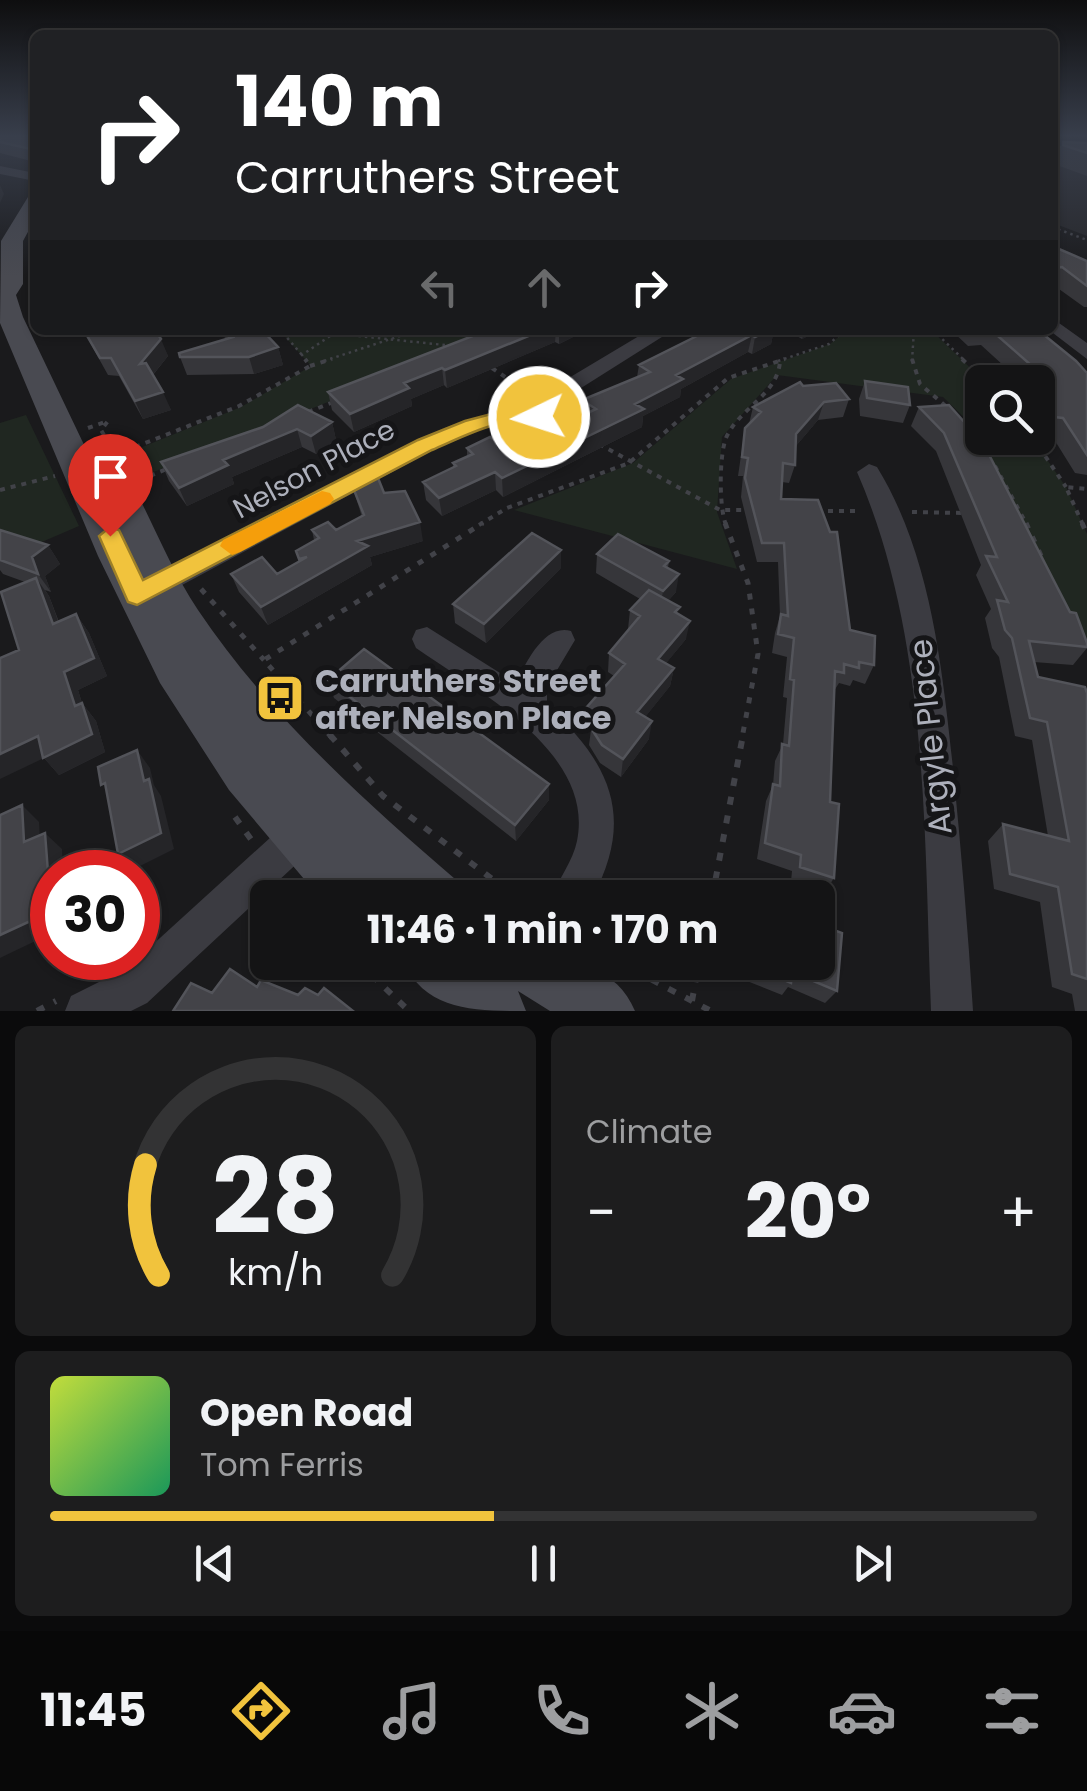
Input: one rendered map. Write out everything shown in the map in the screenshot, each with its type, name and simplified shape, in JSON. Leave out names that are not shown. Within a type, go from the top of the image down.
[{"type":"main road","points":[[30,209],[5,251],[11,284],[4,295],[10,317],[150,588],[182,618],[246,707],[333,806],[416,880]]},
{"type":"main road","points":[[11,284],[21,291],[30,313]]},
{"type":"main road","points":[[39,335],[150,588],[174,669],[220,738],[297,838],[340,880]]},
{"type":"main road","points":[[456,980],[495,1010]]},
{"type":"main road","points":[[553,980],[604,1011]]},
{"type":"street","points":[[1058,328],[1087,353]]},
{"type":"street","points":[[556,404],[630,346],[653,335]]},
{"type":"street","name":"Nelson Place","points":[[150,588],[425,445],[528,402],[539,417],[556,404]]},
{"type":"street","name":"Argyle Place","points":[[869,472],[889,511],[912,585],[926,670],[948,910],[952,1011]]},
{"type":"street","points":[[427,639],[531,712],[562,739],[583,767],[594,788],[600,813],[594,847],[578,880]]},
{"type":"street","points":[[531,712],[531,685],[560,640]]},
{"type":"street","points":[[86,1011],[132,988],[333,806]]},
{"type":"street","points":[[495,1010],[514,980]]},
{"type":"path","points":[[1058,231],[1087,240]]},
{"type":"path","points":[[285,335],[310,366]]},
{"type":"path","points":[[302,355],[327,335]]},
{"type":"path","points":[[357,335],[464,349],[446,356]]},
{"type":"path","points":[[118,454],[239,406],[310,366],[404,335]]},
{"type":"path","points":[[494,880],[384,796],[264,660],[507,508],[629,464],[728,378],[828,344],[839,335]]},
{"type":"path","points":[[913,335],[910,364],[915,381],[965,422]]},
{"type":"path","points":[[938,335],[969,365]]},
{"type":"path","points":[[715,880],[758,654],[748,583],[720,510],[726,438],[779,375],[780,362]]},
{"type":"path","points":[[490,367],[528,402]]},
{"type":"path","points":[[302,415],[338,400]]},
{"type":"path","points":[[556,404],[629,464],[720,510],[758,510]]},
{"type":"path","points":[[1044,455],[1066,487],[1087,534]]},
{"type":"path","points":[[990,458],[1047,568]]},
{"type":"path","points":[[136,481],[173,466]]},
{"type":"path","points":[[0,490],[60,474]]},
{"type":"path","points":[[1066,487],[1087,488]]},
{"type":"path","points":[[814,511],[965,513]]},
{"type":"path","points":[[1004,514],[1022,514]]},
{"type":"path","points":[[376,980],[408,1011]]},
{"type":"path","points":[[652,980],[711,1011]]},
{"type":"path","points":[[692,1001],[696,980]]},
{"type":"shaded area","points":[[1058,182],[1087,182],[1087,236],[1058,225]]},
{"type":"shaded area","points":[[283,335],[495,335],[151,473],[135,450],[241,407],[311,366]]},
{"type":"shaded area","points":[[841,335],[936,335],[967,365],[965,418],[943,397],[777,375],[722,437],[717,512],[737,569],[514,510],[633,463],[731,379],[830,344]]},
{"type":"shaded area","points":[[26,415],[79,526],[0,560],[0,423]]},
{"type":"shaded area","points":[[988,455],[1044,455],[1066,487],[1087,534],[1087,648]]},
{"type":"building","points":[[1058,249],[1087,261],[1087,286],[1058,267]]},
{"type":"building","points":[[87,335],[158,335],[161,339],[140,364],[146,363],[163,392],[135,401],[111,358],[100,358]]},
{"type":"building","points":[[267,335],[278,347],[249,357],[180,357],[179,353],[233,337]]},
{"type":"building","points":[[475,335],[531,335],[404,383],[409,388],[350,414],[328,392]]},
{"type":"building","points":[[699,335],[752,335],[676,375],[683,379],[635,404],[644,409],[502,478],[495,472],[439,498],[423,482],[456,466],[453,463],[473,454],[467,448],[490,437],[510,450],[596,409],[582,400],[650,372],[639,365]]},
{"type":"building","points":[[997,335],[1044,335],[1087,373],[1087,455],[1063,418],[1055,417],[1055,365],[1031,365]]},
{"type":"building","points":[[865,381],[908,387],[910,405],[867,398]]},
{"type":"building","points":[[800,382],[803,386],[836,383],[849,399],[824,402],[796,434],[795,465],[783,463],[781,499],[818,500],[830,532],[837,532],[850,630],[875,636],[874,665],[859,662],[859,668],[844,664],[844,673],[835,671],[830,802],[839,804],[834,878],[800,867],[801,855],[765,843],[773,784],[780,786],[782,744],[789,746],[794,638],[778,634],[781,614],[788,616],[784,543],[762,543],[745,478],[748,458],[742,457],[745,428],[761,412],[753,407]]},
{"type":"building","points":[[298,405],[332,422],[311,436],[297,429],[223,460],[228,465],[179,488],[161,462],[263,427]]},
{"type":"building","points":[[949,405],[965,423],[965,455],[989,455],[1070,612],[1076,613],[1087,643],[1087,647],[1029,641],[1038,677],[1085,687],[1087,693],[1087,979],[1072,974],[1058,887],[1010,874],[1003,824],[1069,841],[1047,722],[1030,718],[1012,638],[1005,630],[997,600],[1008,602],[986,556],[997,557],[944,433],[919,407]]},
{"type":"building","points":[[378,478],[384,493],[405,491],[420,522],[357,541],[368,546],[261,607],[231,574],[262,557],[277,574],[307,557],[299,559],[296,551],[319,538],[312,530],[328,522],[336,530],[364,515],[352,485]]},
{"type":"building","points":[[0,530],[48,545],[32,557],[38,574],[0,560]]},
{"type":"building","points":[[532,533],[561,550],[484,624],[453,604]]},
{"type":"building","points":[[618,534],[669,561],[664,566],[679,574],[663,591],[597,554]]},
{"type":"building","points":[[36,578],[53,624],[76,614],[94,658],[64,672],[75,706],[82,703],[92,734],[43,758],[38,736],[0,754],[0,658],[19,650],[1,592]]},
{"type":"building","points":[[649,590],[680,607],[675,612],[690,621],[658,659],[674,668],[637,712],[652,721],[623,759],[602,745],[591,728],[600,717],[586,708],[625,664],[609,653],[640,616],[630,610]]},
{"type":"building","points":[[364,649],[549,784],[515,825],[328,680]]},
{"type":"building","points":[[137,750],[144,781],[149,779],[161,833],[126,850],[117,850],[105,783],[101,785],[98,767]]},
{"type":"building","points":[[22,805],[24,842],[45,833],[46,850],[30,850],[30,921],[0,935],[0,815]]},
{"type":"building","points":[[835,930],[842,933],[837,991],[811,980],[835,980]]},
{"type":"building","points":[[230,969],[257,987],[261,980],[298,995],[305,988],[318,995],[324,988],[353,1011],[173,1011],[191,983],[212,993]]},
{"type":"slow traffic","points":[[232,546],[322,499]]},
{"type":"place","name":"Carruthers Street after Nelson Place","points":[[280,698]]},
{"type":"route","points":[[110,536],[137,595],[425,445],[525,411],[539,417]]}]
